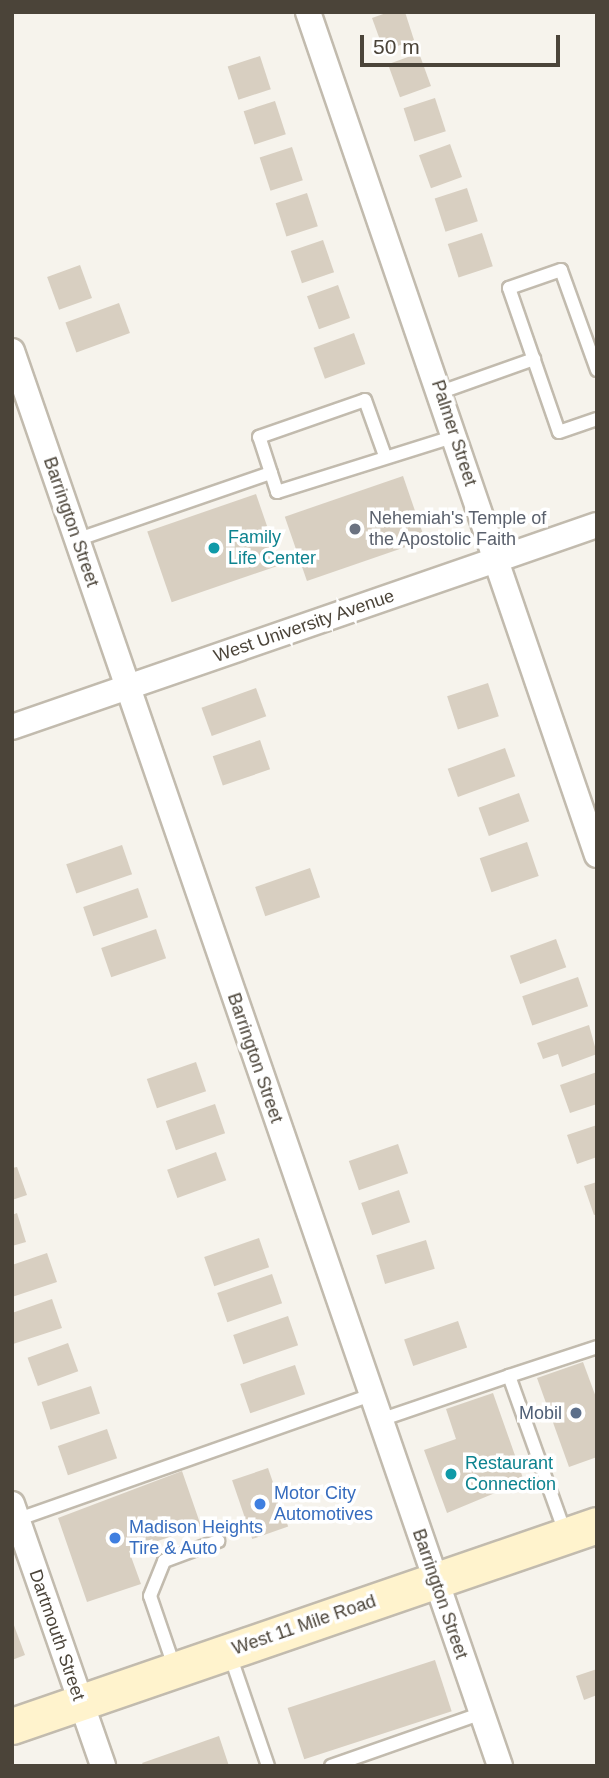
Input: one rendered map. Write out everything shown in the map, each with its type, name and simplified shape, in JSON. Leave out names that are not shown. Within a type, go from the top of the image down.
[{"type":"main road","name":"West 11 Mile Road","points":[[12,1726],[581,1530]]},
{"type":"street","name":"Palmer Street","points":[[308,12],[441,392],[495,560],[597,855]]},
{"type":"street","name":"Barrington Street","points":[[12,351],[500,1766]]},
{"type":"street","name":"West University Avenue","points":[[12,727],[597,525]]},
{"type":"street","name":"Dartmouth Street","points":[[14,1514],[103,1766]]},
{"type":"lane","points":[[597,370],[561,270],[509,288],[559,432],[597,419]]},
{"type":"lane","points":[[441,392],[534,359]]},
{"type":"lane","points":[[385,456],[365,400],[259,437],[277,492],[385,456],[456,436]]},
{"type":"lane","points":[[76,540],[271,473]]},
{"type":"lane","points":[[380,1420],[597,1347]]},
{"type":"lane","points":[[509,1376],[581,1530]]},
{"type":"lane","points":[[14,1514],[371,1395]]},
{"type":"lane","points":[[176,1669],[150,1596],[164,1561],[218,1541]]},
{"type":"lane","points":[[228,1651],[268,1766]]},
{"type":"lane","points":[[331,1766],[482,1713]]},
{"type":"building","points":[[389,12],[405,12],[414,40],[384,51],[372,18]]},
{"type":"building","points":[[419,53],[431,86],[400,97],[388,64]]},
{"type":"building","points":[[260,56],[271,89],[238,100],[228,67]]},
{"type":"building","points":[[435,98],[446,131],[414,141],[404,108]]},
{"type":"building","points":[[275,101],[286,134],[254,144],[244,111]]},
{"type":"building","points":[[450,144],[462,177],[431,188],[419,155]]},
{"type":"building","points":[[292,147],[303,180],[270,191],[260,158]]},
{"type":"building","points":[[467,188],[478,221],[445,232],[435,199]]},
{"type":"building","points":[[307,193],[318,226],[286,236],[276,203]]},
{"type":"building","points":[[482,233],[493,266],[459,277],[448,244]]},
{"type":"building","points":[[323,240],[334,272],[302,283],[291,251]]},
{"type":"building","points":[[80,265],[92,298],[59,310],[47,277]]},
{"type":"building","points":[[338,285],[350,318],[319,329],[307,296]]},
{"type":"building","points":[[119,303],[130,333],[76,353],[65,322]]},
{"type":"building","points":[[354,333],[365,364],[325,379],[314,348]]},
{"type":"building","name":"Nehemiah's Temple of the Apostolic Faith","points":[[403,476],[425,540],[307,581],[285,517]]},
{"type":"building","name":"Family Life Center","points":[[256,494],[280,565],[172,602],[147,531]]},
{"type":"building","points":[[488,683],[499,716],[458,730],[447,696]]},
{"type":"building","points":[[256,688],[266,716],[212,736],[201,708]]},
{"type":"building","points":[[260,740],[270,769],[223,786],[213,756]]},
{"type":"building","points":[[505,748],[515,776],[458,797],[448,769]]},
{"type":"building","points":[[519,793],[529,821],[489,836],[479,808]]},
{"type":"building","points":[[527,842],[539,876],[491,892],[480,858]]},
{"type":"building","points":[[122,845],[132,874],[76,894],[66,864]]},
{"type":"building","points":[[310,868],[320,897],[265,916],[255,887]]},
{"type":"building","points":[[138,888],[148,917],[93,936],[83,907]]},
{"type":"building","points":[[156,929],[166,958],[111,977],[101,948]]},
{"type":"building","points":[[556,939],[566,967],[520,984],[510,956]]},
{"type":"building","points":[[578,977],[588,1006],[532,1026],[522,996]]},
{"type":"building","points":[[589,1025],[597,1054],[562,1067],[558,1054],[543,1059],[537,1043]]},
{"type":"building","points":[[196,1062],[206,1091],[157,1108],[147,1079]]},
{"type":"building","points":[[597,1072],[597,1104],[570,1113],[560,1085]]},
{"type":"building","points":[[215,1104],[225,1133],[176,1150],[166,1121]]},
{"type":"building","points":[[597,1125],[597,1157],[577,1164],[567,1135]]},
{"type":"building","points":[[398,1144],[408,1173],[359,1190],[349,1161]]},
{"type":"building","points":[[216,1152],[226,1180],[177,1198],[167,1170]]},
{"type":"building","points":[[17,1167],[27,1195],[12,1200],[12,1168]]},
{"type":"building","points":[[597,1182],[597,1214],[594,1215],[584,1186]]},
{"type":"building","points":[[399,1190],[410,1222],[372,1235],[361,1203]]},
{"type":"building","points":[[17,1213],[26,1242],[12,1246],[12,1215]]},
{"type":"building","points":[[259,1238],[269,1267],[214,1286],[204,1257]]},
{"type":"building","points":[[426,1240],[435,1269],[385,1284],[376,1255]]},
{"type":"building","points":[[47,1253],[57,1282],[12,1297],[12,1265]]},
{"type":"building","points":[[272,1274],[282,1303],[227,1322],[217,1293]]},
{"type":"building","points":[[52,1299],[62,1328],[13,1344],[12,1313]]},
{"type":"building","points":[[288,1316],[298,1345],[243,1364],[233,1335]]},
{"type":"building","points":[[458,1321],[467,1347],[413,1366],[404,1340]]},
{"type":"building","points":[[68,1343],[78,1371],[38,1386],[28,1358]]},
{"type":"building","points":[[583,1362],[597,1400],[597,1457],[569,1467],[537,1378]]},
{"type":"building","points":[[295,1365],[305,1394],[250,1413],[240,1384]]},
{"type":"building","points":[[91,1386],[100,1414],[51,1430],[42,1402]]},
{"type":"building","points":[[493,1393],[524,1481],[447,1513],[424,1450],[456,1439],[446,1409]]},
{"type":"building","points":[[107,1429],[117,1458],[68,1475],[58,1446]]},
{"type":"building","name":"Motor City Automotives","points":[[268,1468],[288,1527],[252,1539],[232,1480]]},
{"type":"building","name":"Madison Heights Tire & Auto","points":[[182,1471],[201,1526],[129,1551],[141,1584],[87,1602],[58,1518]]},
{"type":"building","points":[[12,1620],[25,1655],[12,1660]]},
{"type":"building","points":[[435,1660],[452,1711],[304,1759],[288,1708]]},
{"type":"building","points":[[597,1669],[597,1695],[584,1700],[576,1676]]},
{"type":"building","points":[[219,1736],[229,1766],[144,1766],[142,1763]]},
{"type":"place","name":"Nehemiah's Temple of the Apostolic Faith","points":[[355,529]]},
{"type":"place","name":"Family Life Center","points":[[214,548]]},
{"type":"place","name":"Mobil","points":[[576,1413]]},
{"type":"place","name":"Restaurant Connection","points":[[451,1474]]},
{"type":"place","name":"Motor City Automotives","points":[[260,1504]]},
{"type":"place","name":"Madison Heights Tire & Auto","points":[[115,1538]]}]
